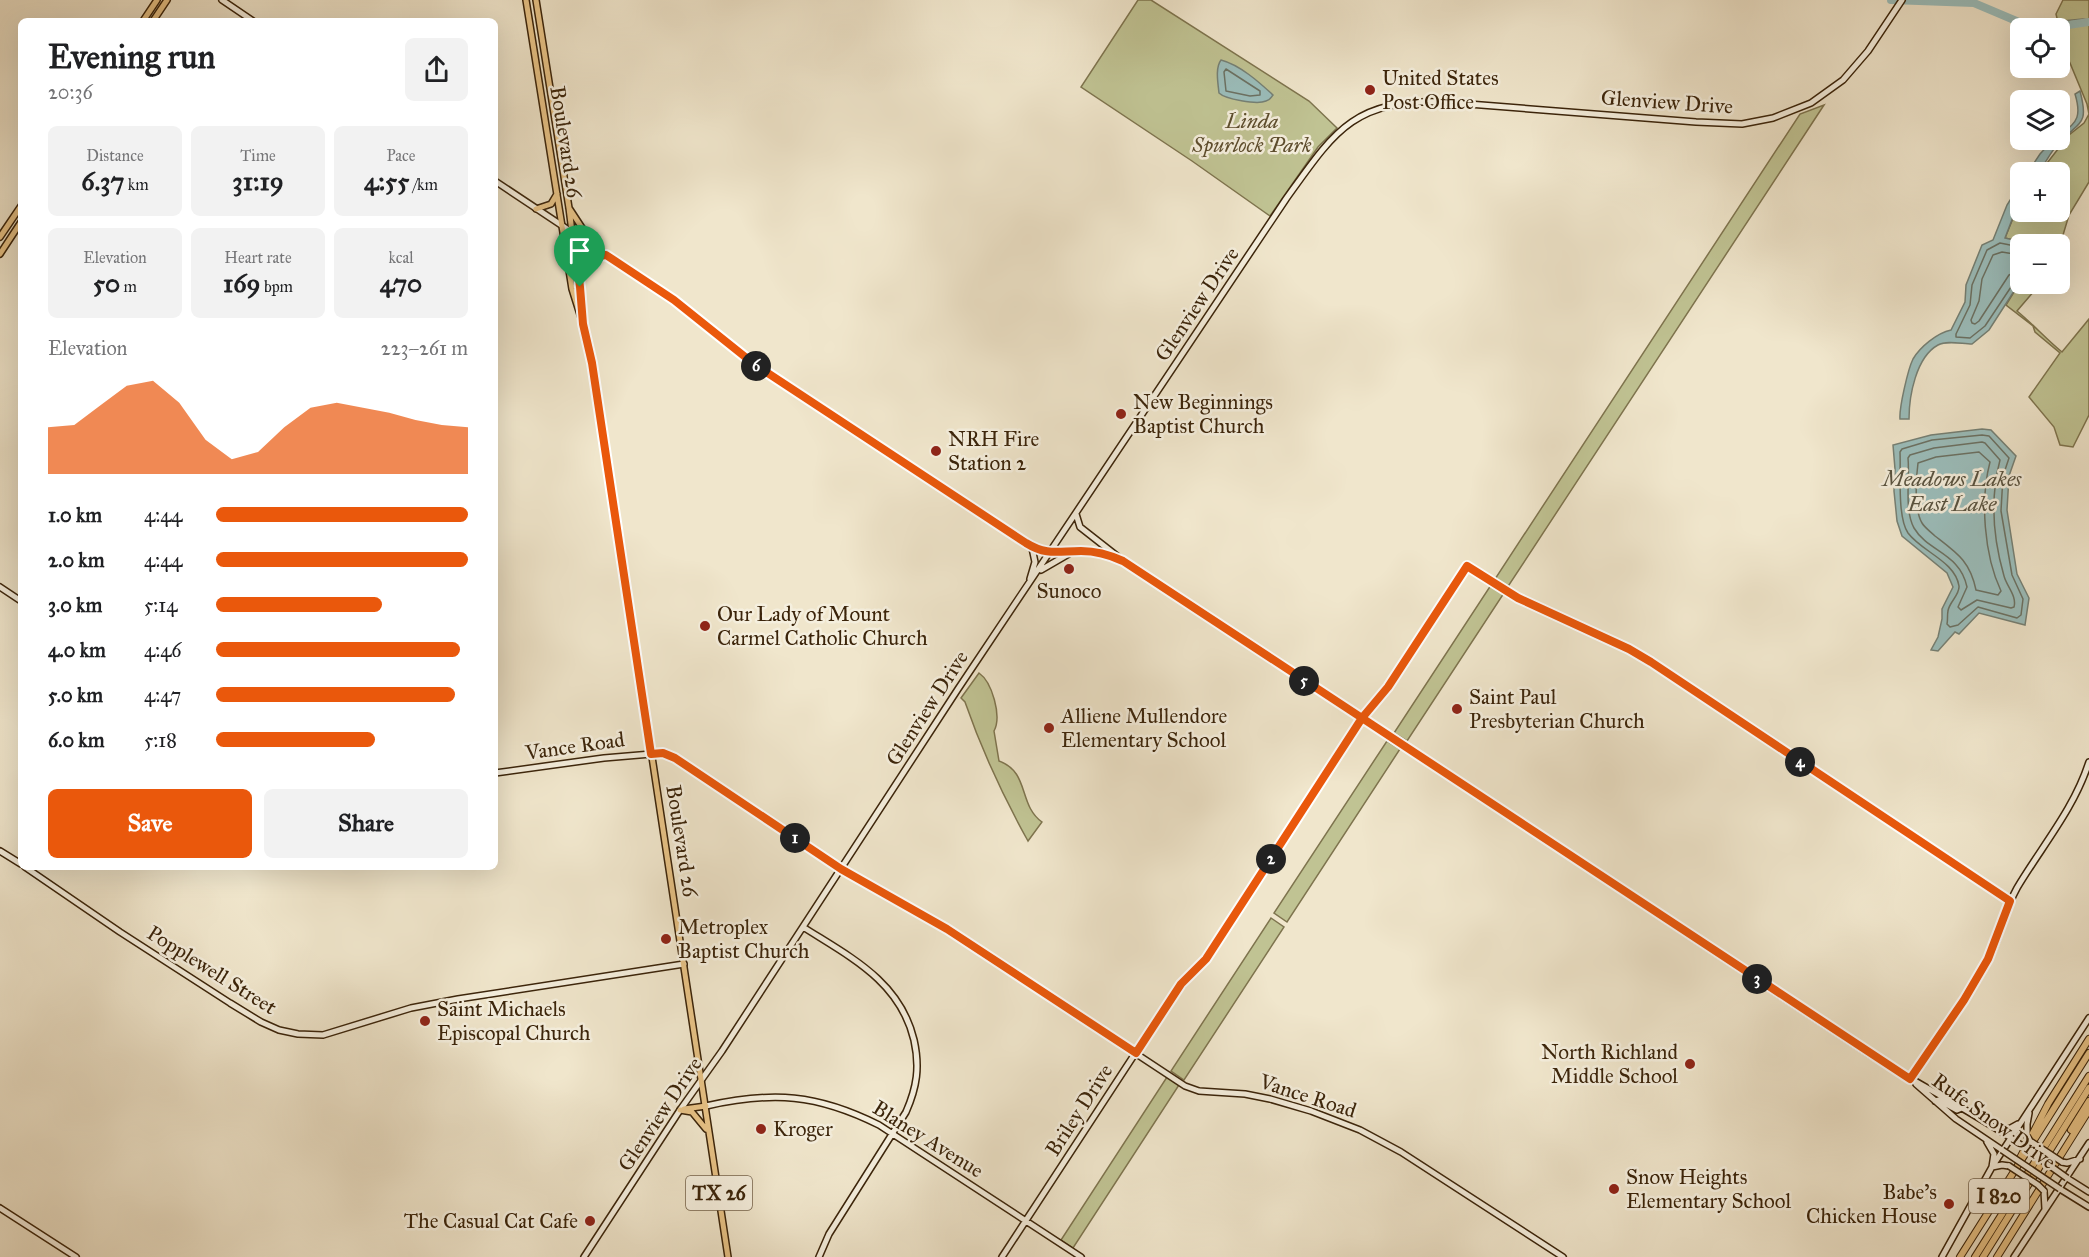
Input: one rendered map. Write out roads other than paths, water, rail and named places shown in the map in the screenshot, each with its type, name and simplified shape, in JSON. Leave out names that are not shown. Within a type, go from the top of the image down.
[{"type":"highway","points":[[2014,1174],[2021,1154],[2048,1104],[2089,1039]]},
{"type":"highway","name":"I 820","points":[[1960,1257],[2089,1053]]},
{"type":"highway","points":[[1975,1257],[2089,1076]]},
{"type":"highway","points":[[1983,1257],[2089,1088]]},
{"type":"highway","points":[[2013,1229],[2018,1217],[2089,1101]]},
{"type":"highway","name":"I 820","points":[[1997,1257],[2089,1110]]},
{"type":"highway","points":[[2077,1128],[2089,1118]]},
{"type":"main road","points":[[145,18],[157,0]]},
{"type":"main road","points":[[155,18],[167,0]]},
{"type":"main road","points":[[222,0],[249,18]]},
{"type":"main road","name":"Boulevard 26","points":[[526,0],[572,289],[592,363],[728,1257]]},
{"type":"main road","name":"Boulevard 26","points":[[536,0],[569,208],[583,324]]},
{"type":"main road","name":"Glenview Drive","points":[[584,1257],[680,1110],[716,1060],[956,692],[1286,199],[1317,156],[1342,129],[1369,111],[1408,101],[1435,101],[1696,122],[1753,122],[1773,118],[1811,103],[1843,80],[1868,51],[1902,0]]},
{"type":"main road","points":[[546,120],[555,119]]},
{"type":"main road","name":"Rufe Snow Drive","points":[[498,183],[679,304],[754,364],[1031,546],[1051,553],[1098,552],[1123,561],[1910,1079],[1962,1107],[2089,1192]]},
{"type":"main road","points":[[537,209],[551,204],[558,193]]},
{"type":"main road","points":[[569,208],[588,237],[588,243]]},
{"type":"main road","points":[[0,237],[18,210]]},
{"type":"main road","points":[[0,254],[18,227]]},
{"type":"main road","points":[[578,274],[588,260],[606,255]]},
{"type":"main road","points":[[1076,514],[1080,527],[1123,561]]},
{"type":"main road","points":[[1026,588],[1035,561],[1031,546]]},
{"type":"main road","points":[[1037,572],[1073,551]]},
{"type":"main road","name":"Briley Drive","points":[[1002,1257],[1181,984],[1206,959],[1362,718],[1388,687],[1467,566],[1518,598],[1629,649],[1651,662],[2010,901]]},
{"type":"main road","points":[[0,587],[18,599]]},
{"type":"main road","name":"Vance Road","points":[[498,773],[663,753],[675,758],[841,869],[947,929],[1192,1089],[1245,1094],[1269,1099],[1311,1111],[1360,1130],[1401,1152],[1563,1257]]},
{"type":"main road","points":[[1910,1079],[1985,965],[2010,901],[2071,805],[2089,762]]},
{"type":"main road","points":[[0,851],[18,862]]},
{"type":"main road","name":"Popplewell Street","points":[[29,870],[120,932],[254,1017],[279,1030],[298,1034],[323,1035],[411,1008],[481,995],[684,964]]},
{"type":"main road","points":[[803,927],[872,973],[890,991],[905,1014],[917,1054],[918,1077],[910,1103],[894,1135],[829,1234],[819,1257]]},
{"type":"main road","points":[[1942,1257],[2002,1150],[2089,1018]]},
{"type":"main road","name":"Rufe Snow Drive","points":[[1910,1079],[1984,1138],[2089,1207]]},
{"type":"main road","name":"Blaney Avenue","points":[[706,1106],[741,1098],[766,1096],[801,1098],[859,1115],[894,1135],[1081,1257]]},
{"type":"main road","points":[[1935,1101],[1939,1100],[1957,1110],[1962,1107]]},
{"type":"main road","points":[[680,1110],[706,1106]]},
{"type":"main road","points":[[2030,1108],[2026,1124],[2030,1141],[2062,1162],[2067,1163],[2080,1158]]},
{"type":"main road","points":[[680,1110],[695,1114],[708,1130]]},
{"type":"main road","points":[[1992,1126],[2009,1129],[2022,1121]]},
{"type":"main road","points":[[1984,1138],[1994,1154],[1992,1167]]},
{"type":"main road","points":[[2013,1257],[2089,1143]]},
{"type":"main road","points":[[1992,1167],[2009,1166],[2044,1191],[2045,1211]]},
{"type":"main road","points":[[0,1208],[76,1257]]},
{"type":"water","points":[[2070,20],[2089,20],[2089,24],[2070,24]]},
{"type":"water","points":[[1221,60],[1242,70],[1273,95],[1262,102],[1249,102],[1219,93],[1217,71]]},
{"type":"water","points":[[2080,91],[2084,110],[2081,121],[2070,133],[2070,127],[2075,122],[2078,113],[2075,94]]},
{"type":"water","points":[[2044,150],[2054,150],[2046,162],[2035,162]]},
{"type":"water","points":[[2010,200],[2011,222],[2005,238],[2010,239],[2010,294],[2012,294],[1989,330],[1972,344],[1946,343],[1930,351],[1924,358],[1915,378],[1910,399],[1909,419],[1900,419],[1904,389],[1913,359],[1929,341],[1951,330],[1965,302],[1966,285],[1982,245],[1993,240]]},
{"type":"water","name":"Meadows Lakes East Lake","points":[[1991,430],[2016,456],[2009,476],[2007,510],[2017,574],[2029,598],[2025,625],[1979,613],[1959,634],[1955,632],[1938,651],[1931,650],[1938,637],[1942,609],[1953,587],[1947,573],[1902,536],[1897,521],[1894,491],[1893,445],[1931,435]]},
{"type":"waterway","points":[[1891,0],[1974,3],[2010,18]]},
{"type":"waterway","points":[[2070,25],[2089,22]]},
{"type":"place","name":"United States Post Office","points":[[1370,90]]},
{"type":"place","name":"New Beginnings Baptist Church","points":[[1121,414]]},
{"type":"place","name":"NRH Fire Station 2","points":[[936,451]]},
{"type":"place","name":"Sunoco","points":[[1069,569]]},
{"type":"place","name":"Our Lady of Mount Carmel Catholic Church","points":[[705,626]]},
{"type":"place","name":"Saint Paul Presbyterian Church","points":[[1457,709]]},
{"type":"place","name":"Alliene Mullendore Elementary School","points":[[1049,728]]},
{"type":"place","name":"Metroplex Baptist Church","points":[[666,939]]},
{"type":"place","name":"Saint Michaels Episcopal Church","points":[[425,1021]]},
{"type":"place","name":"North Richland Middle School","points":[[1690,1064]]},
{"type":"place","name":"Kroger","points":[[761,1129]]},
{"type":"place","name":"Snow Heights Elementary School","points":[[1614,1189]]},
{"type":"place","name":"Babe's Chicken House","points":[[1949,1204]]},
{"type":"place","name":"The Casual Cat Cafe","points":[[590,1221]]},
{"type":"park label","name":"Linda Spurlock Park","points":[[1252,133]]}]
